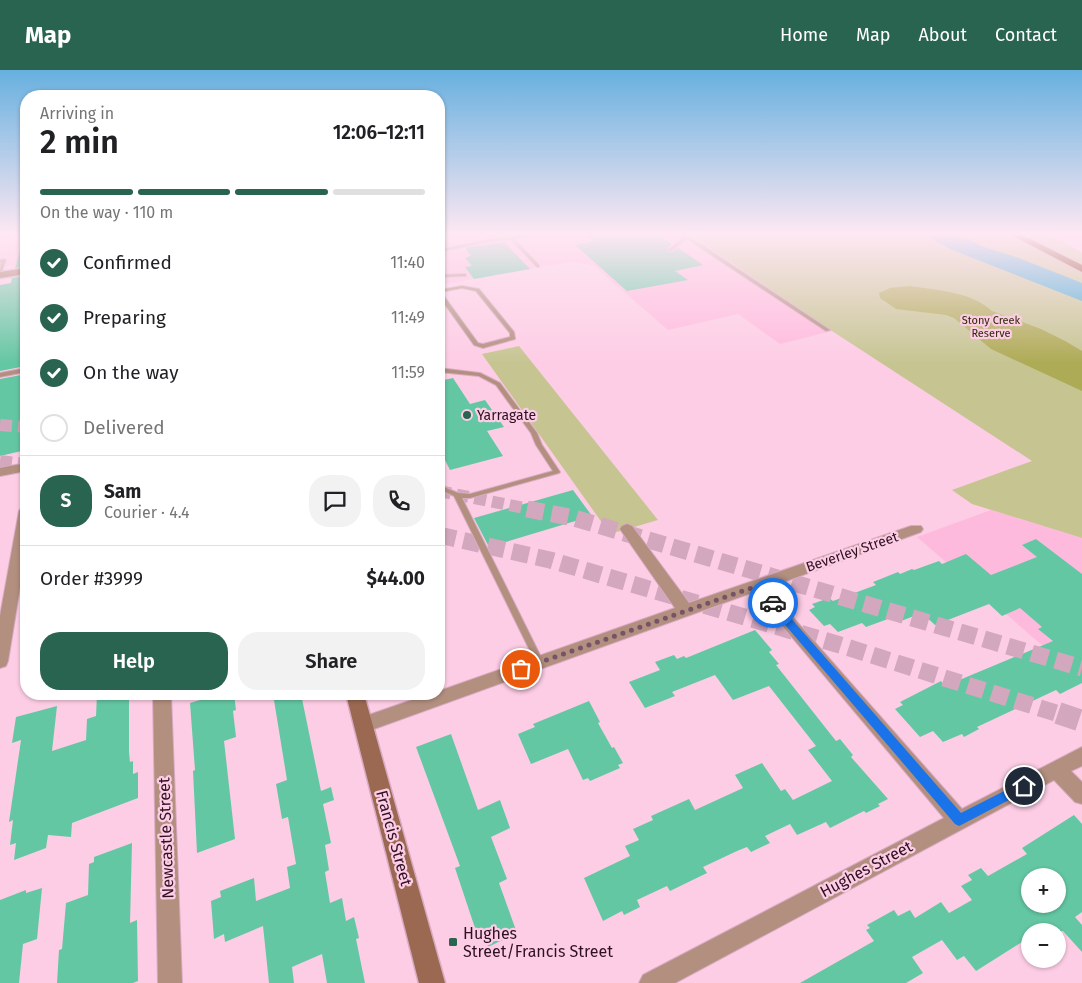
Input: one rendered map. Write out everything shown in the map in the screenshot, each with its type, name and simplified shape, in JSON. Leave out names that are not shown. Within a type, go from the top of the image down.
[{"type":"main road","name":"Francis Street","points":[[357,700],[432,983]]},
{"type":"street","points":[[0,465],[20,460]]},
{"type":"street","points":[[0,472],[20,468]]},
{"type":"street","points":[[627,529],[686,611]]},
{"type":"street","name":"Beverley Street","points":[[445,696],[916,529]]},
{"type":"street","points":[[0,661],[20,546]]},
{"type":"street","points":[[757,586],[959,820]]},
{"type":"street","name":"Newcastle Street","points":[[162,700],[170,983]]},
{"type":"street","name":"Beverley Street","points":[[364,725],[435,700]]},
{"type":"street","name":"Hughes Street","points":[[651,983],[1082,756]]},
{"type":"street","points":[[1056,769],[1082,795]]},
{"type":"lane","points":[[748,278],[828,330]]},
{"type":"lane","points":[[445,291],[462,287],[477,290],[512,333],[512,338],[483,346],[476,344],[445,300]]},
{"type":"lane","points":[[0,375],[20,371]]},
{"type":"lane","points":[[445,371],[480,375],[498,384],[534,433],[538,445],[557,472],[470,496],[457,495],[445,490]]},
{"type":"lane","points":[[457,495],[540,663]]},
{"type":"shaded area","points":[[445,278],[481,278],[445,284]]},
{"type":"shaded area","points":[[608,278],[754,278],[832,331],[780,344],[738,314],[668,330]]},
{"type":"shaded area","points":[[991,510],[1082,538],[1082,680],[917,537]]},
{"type":"green space","name":"Stony Creek Reserve","points":[[754,278],[1082,278],[1082,538],[972,504],[952,490],[1032,461]]},
{"type":"green space","points":[[910,286],[954,293],[975,300],[992,311],[1041,329],[1082,351],[1082,391],[991,349],[954,318],[946,315],[896,309],[880,298],[879,293],[890,288]]},
{"type":"green space","points":[[519,346],[658,520],[610,534],[482,354]]},
{"type":"water","points":[[1023,278],[1068,278],[1082,283],[1082,301]]},
{"type":"building","points":[[12,278],[20,278],[20,367],[0,371],[0,285],[11,283]]},
{"type":"building","points":[[612,278],[685,278],[688,280],[627,291]]},
{"type":"building","points":[[20,375],[20,451],[0,456],[0,379]]},
{"type":"building","name":"Yarragate","points":[[453,378],[470,404],[485,400],[504,427],[487,431],[503,456],[450,470],[445,460],[445,380]]},
{"type":"building","points":[[573,490],[592,516],[489,547],[474,518]]},
{"type":"building","points":[[1036,539],[1082,574],[1082,683],[1060,694],[1056,690],[977,727],[979,729],[964,737],[962,734],[943,742],[933,731],[920,737],[895,709],[903,705],[900,702],[941,681],[945,686],[1053,641],[1038,629],[1042,627],[1020,608],[1002,616],[989,604],[935,625],[922,613],[901,621],[896,616],[866,627],[862,623],[838,632],[830,624],[824,626],[809,610],[815,607],[812,604],[829,598],[833,601],[876,585],[873,582],[898,572],[900,574],[939,561],[942,564],[966,554],[991,575],[1037,557],[1022,545]]},
{"type":"building","points":[[755,630],[772,650],[769,652],[779,664],[776,665],[836,741],[840,739],[853,755],[851,757],[888,799],[878,804],[880,806],[866,813],[864,811],[830,828],[826,822],[797,835],[790,824],[765,836],[770,843],[751,852],[747,847],[737,851],[703,867],[707,873],[670,891],[667,886],[637,900],[640,907],[624,915],[622,911],[603,921],[584,878],[630,856],[625,846],[639,840],[633,829],[653,820],[651,816],[689,799],[695,810],[743,788],[735,775],[762,763],[781,791],[785,789],[793,800],[832,781],[808,750],[816,746],[769,686],[733,700],[715,675],[672,692],[675,696],[645,708],[629,682],[660,670],[655,662],[674,655],[677,659],[684,656],[686,658]]},
{"type":"building","points":[[97,700],[129,700],[129,752],[130,762],[133,761],[133,774],[138,772],[138,798],[72,823],[71,837],[48,835],[46,848],[14,860],[16,843],[10,845],[13,820],[9,822],[21,740],[12,743],[16,717],[57,706],[52,751],[86,740],[87,719],[96,716]]},
{"type":"building","points":[[200,700],[235,700],[236,710],[233,711],[236,737],[224,741],[235,839],[197,853],[193,771],[195,770],[190,703]]},
{"type":"building","points":[[274,700],[302,700],[321,791],[331,787],[334,800],[323,804],[331,843],[325,845],[329,870],[325,872],[330,903],[342,898],[346,921],[354,917],[359,938],[356,939],[365,983],[327,983],[322,954],[292,967],[294,983],[269,983],[263,926],[225,942],[224,934],[214,939],[211,901],[221,897],[220,891],[254,878],[256,901],[290,888],[287,867],[296,864],[288,817],[282,819],[276,784],[287,780]]},
{"type":"building","points":[[589,701],[600,722],[598,723],[623,763],[618,765],[620,768],[590,781],[588,778],[583,780],[568,749],[531,764],[518,734],[535,727],[533,724]]},
{"type":"building","points":[[451,734],[478,810],[500,800],[510,828],[491,837],[507,879],[499,883],[517,933],[488,947],[483,931],[477,934],[455,868],[460,866],[416,747]]},
{"type":"building","points":[[1074,815],[1082,824],[1082,912],[1075,917],[1082,925],[1082,952],[1066,934],[1066,923],[1021,923],[1021,943],[976,971],[964,956],[957,960],[942,940],[912,957],[923,973],[906,983],[800,983],[874,941],[866,930],[870,928],[867,925],[894,910],[898,916],[910,910],[915,918],[941,902],[949,913],[972,900],[961,886],[972,880],[968,875],[981,868],[988,876],[1027,854],[1022,848]]},
{"type":"building","points":[[132,843],[130,923],[137,920],[138,981],[133,983],[57,983],[59,950],[62,949],[66,903],[88,895],[89,864],[94,862],[94,857]]},
{"type":"building","points":[[42,888],[37,939],[23,944],[19,983],[0,983],[0,900],[26,890],[26,893]]},
{"type":"tunnel","points":[[0,425],[20,427]]},
{"type":"tunnel","points":[[0,461],[20,463]]},
{"type":"tunnel","points":[[445,492],[534,510]]},
{"type":"tunnel","points":[[527,509],[574,518],[1082,668]]},
{"type":"tunnel","points":[[445,536],[550,560],[840,645],[1062,715]]},
{"type":"tunnel","points":[[1058,713],[1082,721]]},
{"type":"way so far","points":[[521,669],[757,586],[773,603]]},
{"type":"place","name":"Yarragate","points":[[467,415]]},
{"type":"place","name":"Hughes Street/Francis Street","points":[[453,942]]},
{"type":"route","points":[[773,603],[959,820],[1024,786]]}]
